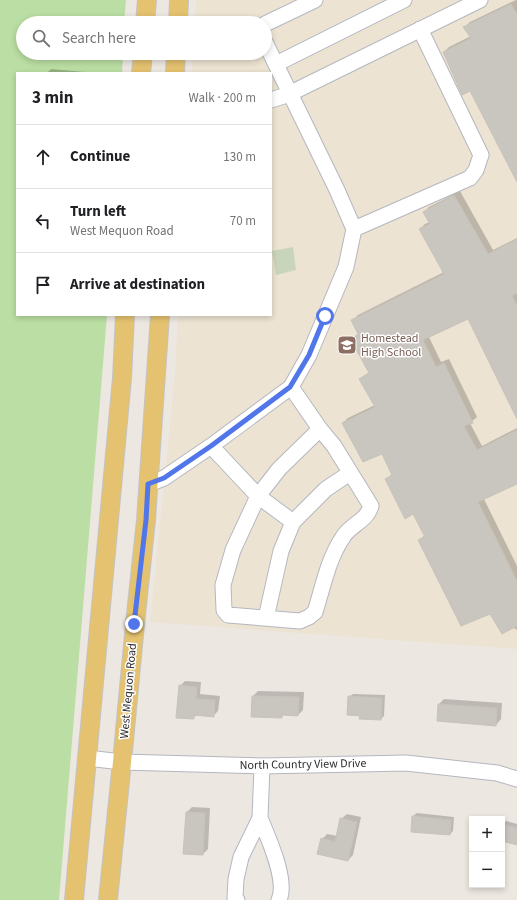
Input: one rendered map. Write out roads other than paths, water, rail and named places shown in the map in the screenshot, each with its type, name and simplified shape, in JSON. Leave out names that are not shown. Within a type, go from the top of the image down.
[{"type":"main road","points":[[146,16],[147,0]]},
{"type":"main road","points":[[178,16],[179,0]]},
{"type":"main road","points":[[142,72],[143,60]]},
{"type":"main road","points":[[175,72],[176,60]]},
{"type":"main road","points":[[74,900],[122,378],[125,316]]},
{"type":"main road","name":"West Mequon Road","points":[[108,900],[134,624],[146,520],[160,316]]},
{"type":"street","points":[[272,21],[315,0]]},
{"type":"street","points":[[276,64],[404,0]]},
{"type":"street","points":[[272,100],[290,94],[480,0]]},
{"type":"street","points":[[354,229],[470,178],[476,170],[481,155],[420,29]]},
{"type":"street","points":[[148,484],[164,478],[211,446],[290,387],[309,355],[346,267],[354,229],[337,190],[272,56]]},
{"type":"street","points":[[290,387],[334,446],[371,506],[369,514],[344,535],[333,554],[315,612],[309,617],[300,621],[228,615],[224,610],[224,585],[233,550],[258,496],[279,469],[320,429]]},
{"type":"street","points":[[211,446],[258,496],[293,522]]},
{"type":"street","points":[[266,618],[281,551],[293,522],[326,490],[350,473]]},
{"type":"street","name":"North Country View Drive","points":[[87,758],[122,762],[262,766],[406,763],[497,773],[517,779]]},
{"type":"street","points":[[237,900],[235,898],[236,879],[241,857],[260,818],[262,766]]},
{"type":"street","points":[[260,818],[274,851],[280,876],[281,896],[279,900]]},
{"type":"place","name":"Homestead High School","points":[[347,345]]}]
